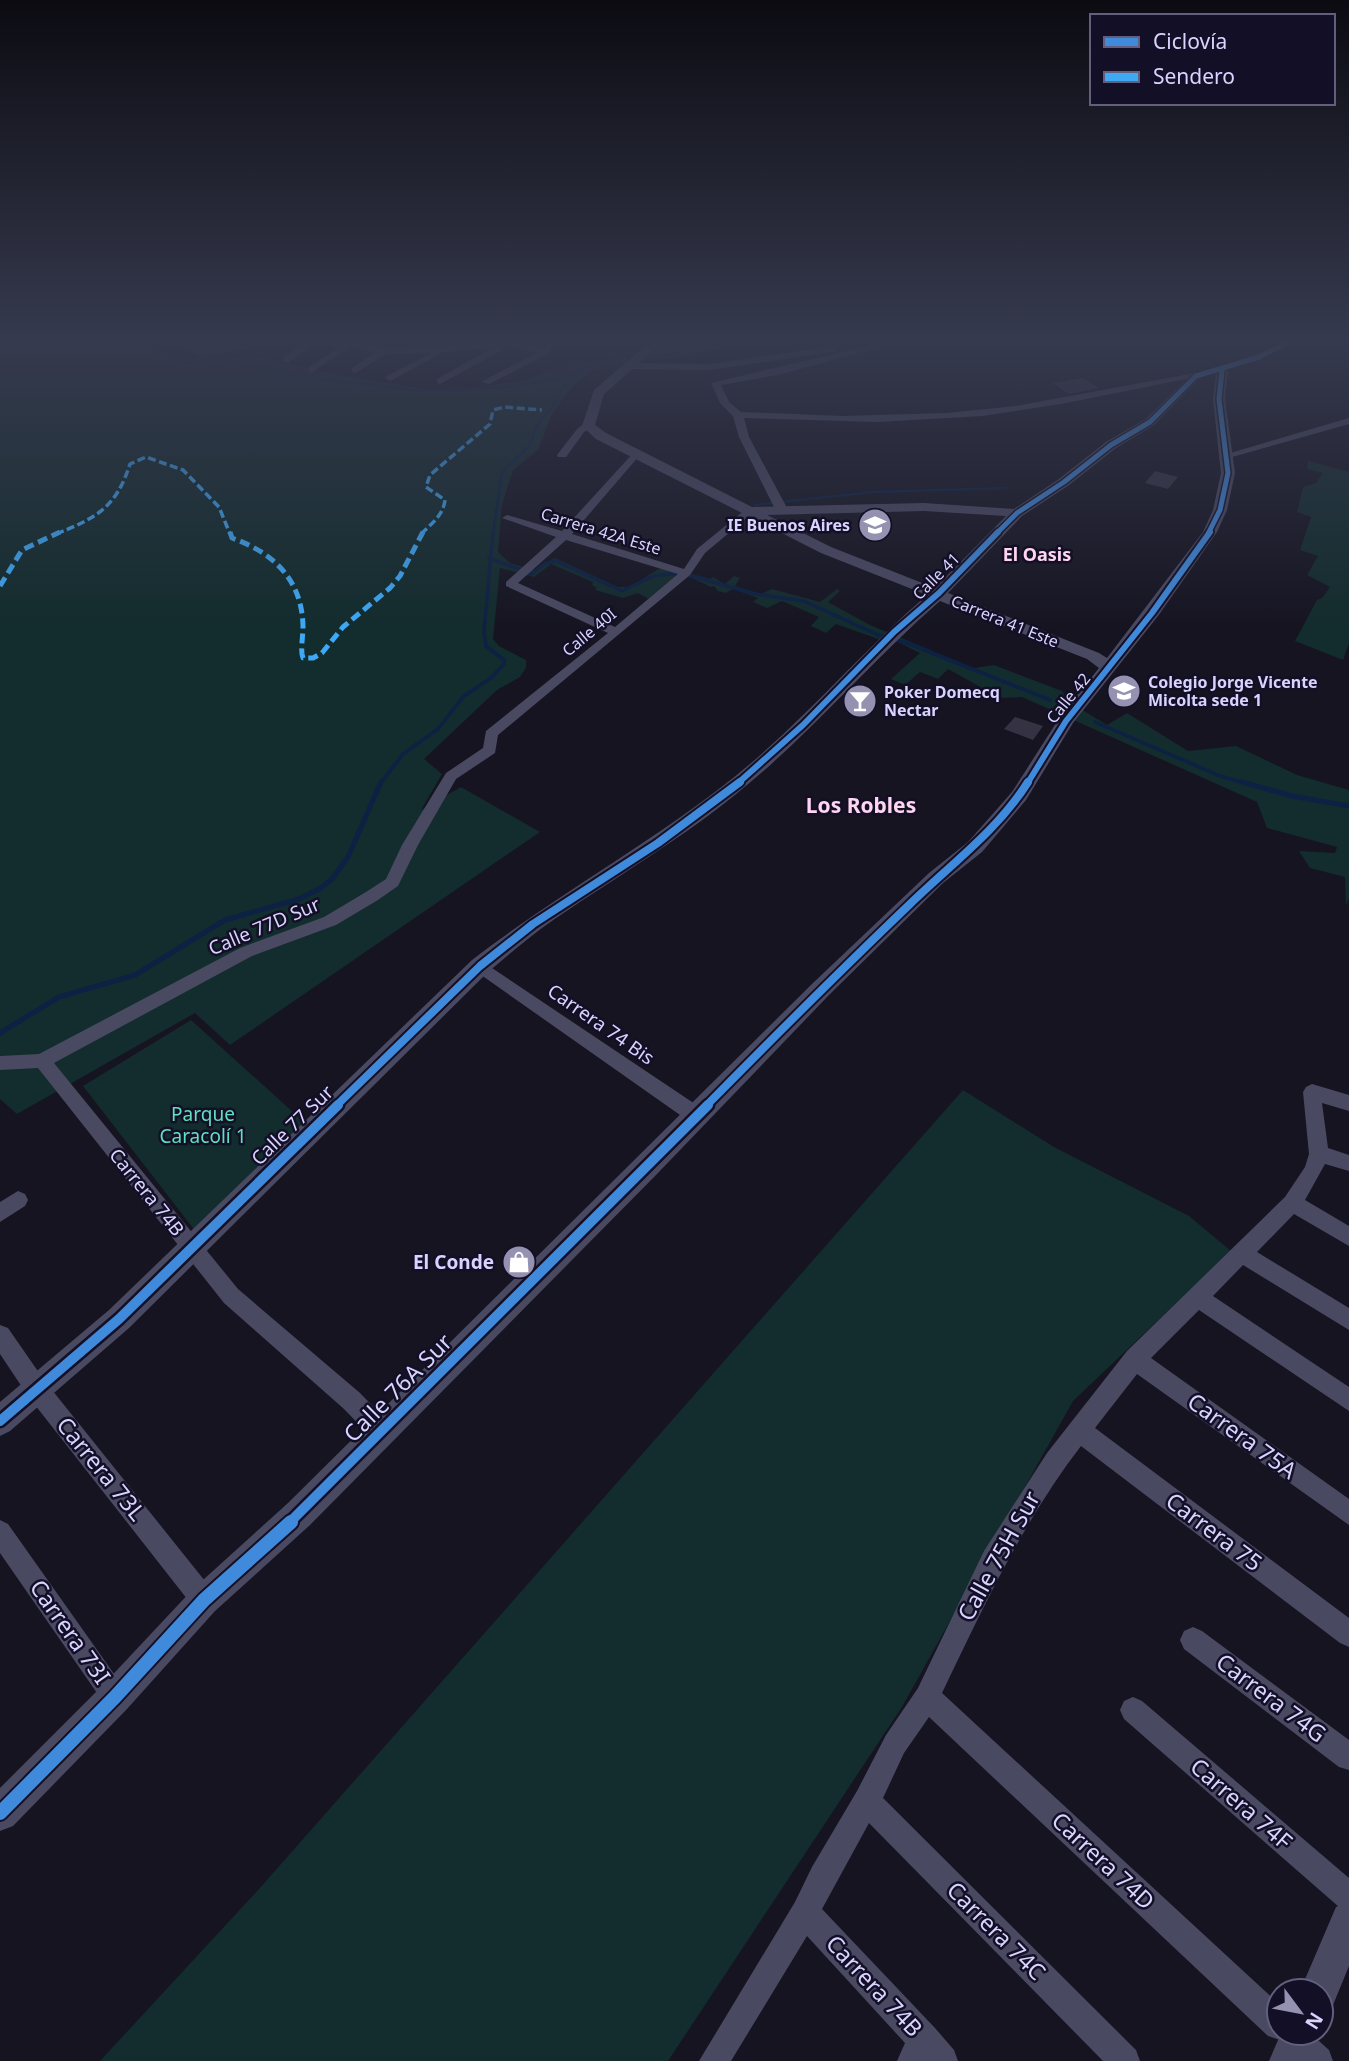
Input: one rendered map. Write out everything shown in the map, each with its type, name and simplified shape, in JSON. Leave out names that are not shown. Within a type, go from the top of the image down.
[{"type":"street","points":[[562,456],[576,436]]},
{"type":"street","name":"Carrera 41 Este","points":[[601,436],[826,550],[1093,656],[1110,668]]},
{"type":"street","points":[[744,436],[779,505]]},
{"type":"street","name":"Calle 41","points":[[618,867],[658,842],[741,781],[939,593],[1017,513],[1126,436]]},
{"type":"street","name":"Calle 42","points":[[821,989],[936,878],[975,848],[1019,796],[1059,730],[1110,668],[1210,531],[1225,491],[1228,473],[1223,436]]},
{"type":"street","points":[[1225,456],[1295,436]]},
{"type":"street","points":[[616,632],[510,584],[563,536],[635,454]]},
{"type":"street","points":[[750,511],[779,505],[924,507],[1017,513]]},
{"type":"street","name":"Calle 40I","points":[[452,776],[489,750],[491,734],[682,576],[701,551],[750,511]]},
{"type":"street","name":"Carrera 42A Este","points":[[507,518],[682,576]]},
{"type":"street","name":"Calle 77D Sur","points":[[0,1063],[41,1061],[246,953],[330,921],[372,897],[392,882],[410,845],[452,776]]},
{"type":"street","name":"Calle 77 Sur","points":[[0,1421],[119,1319],[480,966],[533,924],[618,867]]},
{"type":"street","name":"Carrera 74 Bis","points":[[480,966],[697,1116]]},
{"type":"street","name":"Calle 76A Sur","points":[[0,1812],[115,1697],[204,1600],[299,1514],[821,989]]},
{"type":"street","name":"Carrera 74B","points":[[41,1061],[231,1296],[352,1401],[381,1431]]},
{"type":"street","points":[[1349,1102],[1312,1092],[1319,1154],[1349,1163]]},
{"type":"street","name":"Calle 75H Sur","points":[[714,2061],[805,1912],[822,1877],[867,1801],[895,1744],[927,1697],[993,1560],[1055,1461],[1135,1359],[1292,1203],[1313,1171],[1319,1154]]},
{"type":"street","points":[[0,1213],[18,1200]]},
{"type":"street","points":[[1292,1203],[1349,1237]]},
{"type":"street","points":[[1241,1253],[1349,1320]]},
{"type":"street","points":[[1199,1298],[1349,1400]]},
{"type":"street","name":"Carrera 73L","points":[[0,1335],[36,1388],[204,1600]]},
{"type":"street","name":"Carrera 75A","points":[[1135,1359],[1349,1513]]},
{"type":"street","name":"Carrera 75","points":[[1079,1430],[1349,1634]]},
{"type":"street","name":"Carrera 73I","points":[[0,1532],[115,1697]]},
{"type":"street","name":"Carrera 74G","points":[[1193,1640],[1349,1757]]},
{"type":"street","name":"Carrera 74D","points":[[927,1697],[1265,2015]]},
{"type":"street","name":"Carrera 74F","points":[[1133,1710],[1349,1897]]},
{"type":"street","name":"Carrera 74C","points":[[867,1801],[1125,2061]]},
{"type":"street","name":"Carrera 74B","points":[[805,1912],[926,2054]]},
{"type":"street","points":[[1325,1977],[1349,1920]]},
{"type":"green space","points":[[0,436],[543,436],[538,450],[513,470],[502,505],[498,552],[510,563],[534,570],[555,558],[618,587],[630,587],[660,568],[710,579],[713,577],[725,584],[734,576],[740,578],[735,586],[761,594],[772,589],[820,602],[837,589],[840,591],[828,602],[870,625],[974,668],[994,665],[1062,691],[1068,701],[1107,725],[1127,713],[1188,751],[1236,746],[1297,775],[1349,790],[1349,898],[1346,906],[1345,877],[1310,868],[1299,851],[1335,853],[1337,847],[1267,828],[1257,802],[1022,697],[1000,698],[948,669],[938,679],[920,672],[905,685],[891,679],[920,653],[898,642],[881,640],[836,624],[826,633],[811,626],[819,617],[782,601],[767,608],[753,602],[758,598],[733,589],[726,593],[718,591],[714,586],[690,577],[679,577],[650,600],[638,593],[623,598],[595,590],[597,588],[592,585],[593,582],[551,564],[534,577],[500,568],[493,639],[499,646],[526,660],[526,668],[520,677],[497,690],[424,759],[442,774],[421,810],[461,787],[540,832],[230,1045],[195,1013],[17,1114],[0,1099]]},
{"type":"green space","points":[[1308,461],[1349,472],[1349,643],[1343,660],[1295,641],[1317,600],[1322,598],[1330,587],[1307,575],[1318,556],[1300,550],[1311,517],[1297,512],[1303,487],[1316,483],[1323,473],[1307,469]]},
{"type":"green space","name":"Parque Caracolí 1","points":[[191,1020],[304,1122],[196,1232],[83,1086]]},
{"type":"green space","points":[[963,1090],[1054,1147],[1189,1216],[1231,1251],[1073,1401],[902,1707],[668,2061],[100,2061],[259,1889]]},
{"type":"building","points":[[1155,471],[1178,477],[1168,489],[1145,483]]},
{"type":"building","points":[[1015,717],[1043,726],[1033,740],[1004,729]]},
{"type":"waterway","points":[[493,534],[502,472],[529,446],[533,436]]},
{"type":"waterway","points":[[755,505],[872,492],[1006,488]]},
{"type":"waterway","points":[[491,559],[493,532]]},
{"type":"waterway","points":[[380,784],[403,754],[438,729],[463,697],[492,677],[504,664],[504,660],[486,646],[484,632],[491,559]]},
{"type":"waterway","points":[[491,559],[532,574],[544,564],[556,561],[622,591],[653,576],[671,574],[692,576],[755,594],[804,601],[878,635],[907,643],[1050,700]]},
{"type":"waterway","points":[[1095,722],[1220,776],[1248,784]]},
{"type":"waterway","points":[[1242,782],[1292,796],[1349,806]]},
{"type":"waterway","points":[[0,1033],[59,997],[135,975],[225,920],[299,899],[321,888],[332,879],[348,857],[380,784]]},
{"type":"marked path","points":[[0,586],[22,550],[102,512],[118,493],[130,464],[146,457],[183,470],[219,507],[232,538],[262,550],[284,569],[292,580],[301,608],[303,658],[314,658],[325,650],[349,621],[377,600],[400,576],[421,534],[440,516],[444,506],[445,500],[426,487],[430,475],[476,436]]},
{"type":"cycle path","points":[[0,1421],[119,1319],[480,966],[533,924],[658,843],[741,781],[803,725],[894,632],[939,593],[1017,513],[1126,436]]},
{"type":"cycle path","points":[[0,1813],[115,1697],[204,1600],[299,1514],[647,1167],[821,989],[936,878],[975,847],[1019,796],[1066,721],[1152,613],[1210,532],[1220,510],[1228,473],[1224,436]]},
{"type":"place","name":"IE Buenos Aires","points":[[875,525]]},
{"type":"place","name":"Colegio Jorge Vicente Micolta sede 1","points":[[1124,691]]},
{"type":"place","name":"Poker Domecq Nectar","points":[[860,701]]},
{"type":"place","name":"El Conde","points":[[519,1262]]},
{"type":"district","name":"El Oasis","points":[[1037,555]]},
{"type":"district","name":"Los Robles","points":[[861,806]]}]
